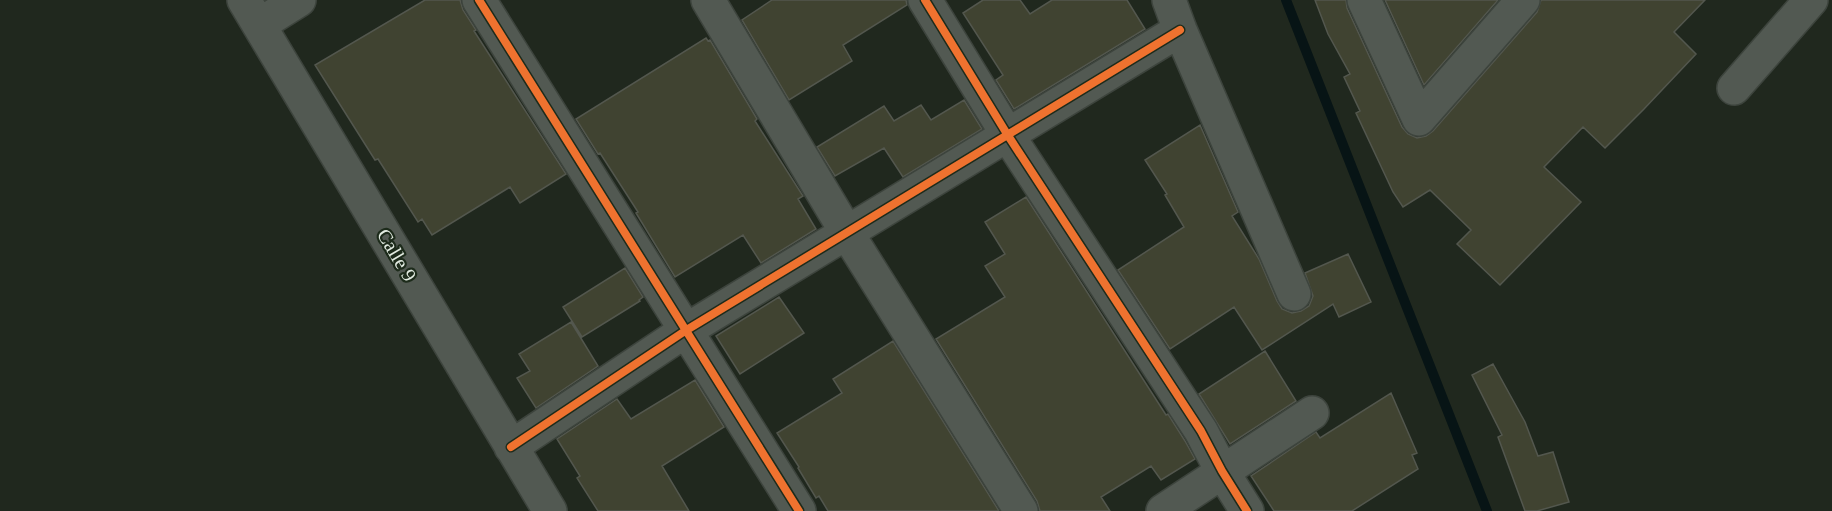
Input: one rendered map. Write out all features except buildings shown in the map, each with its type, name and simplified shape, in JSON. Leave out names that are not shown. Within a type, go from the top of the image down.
[{"type":"street","points":[[251,13],[299,0]]},
{"type":"street","points":[[479,0],[799,511]]},
{"type":"street","points":[[708,0],[847,233],[1021,511]]},
{"type":"street","points":[[925,0],[1007,134],[1201,431],[1247,511]]},
{"type":"street","points":[[1169,0],[1294,294]]},
{"type":"street","points":[[1364,0],[1419,118],[1523,0]]},
{"type":"street","points":[[1734,88],[1811,0]]},
{"type":"street","name":"Calle 9","points":[[251,13],[550,511]]},
{"type":"street","points":[[511,447],[685,331],[1180,30]]},
{"type":"street","points":[[1163,511],[1312,413]]},
{"type":"waterway","points":[[1286,0],[1487,511]]},
{"type":"cycle path","points":[[479,0],[799,511]]},
{"type":"cycle path","points":[[925,0],[1007,134],[1201,431],[1247,511]]},
{"type":"cycle path","points":[[511,447],[685,331],[1180,30]]}]
